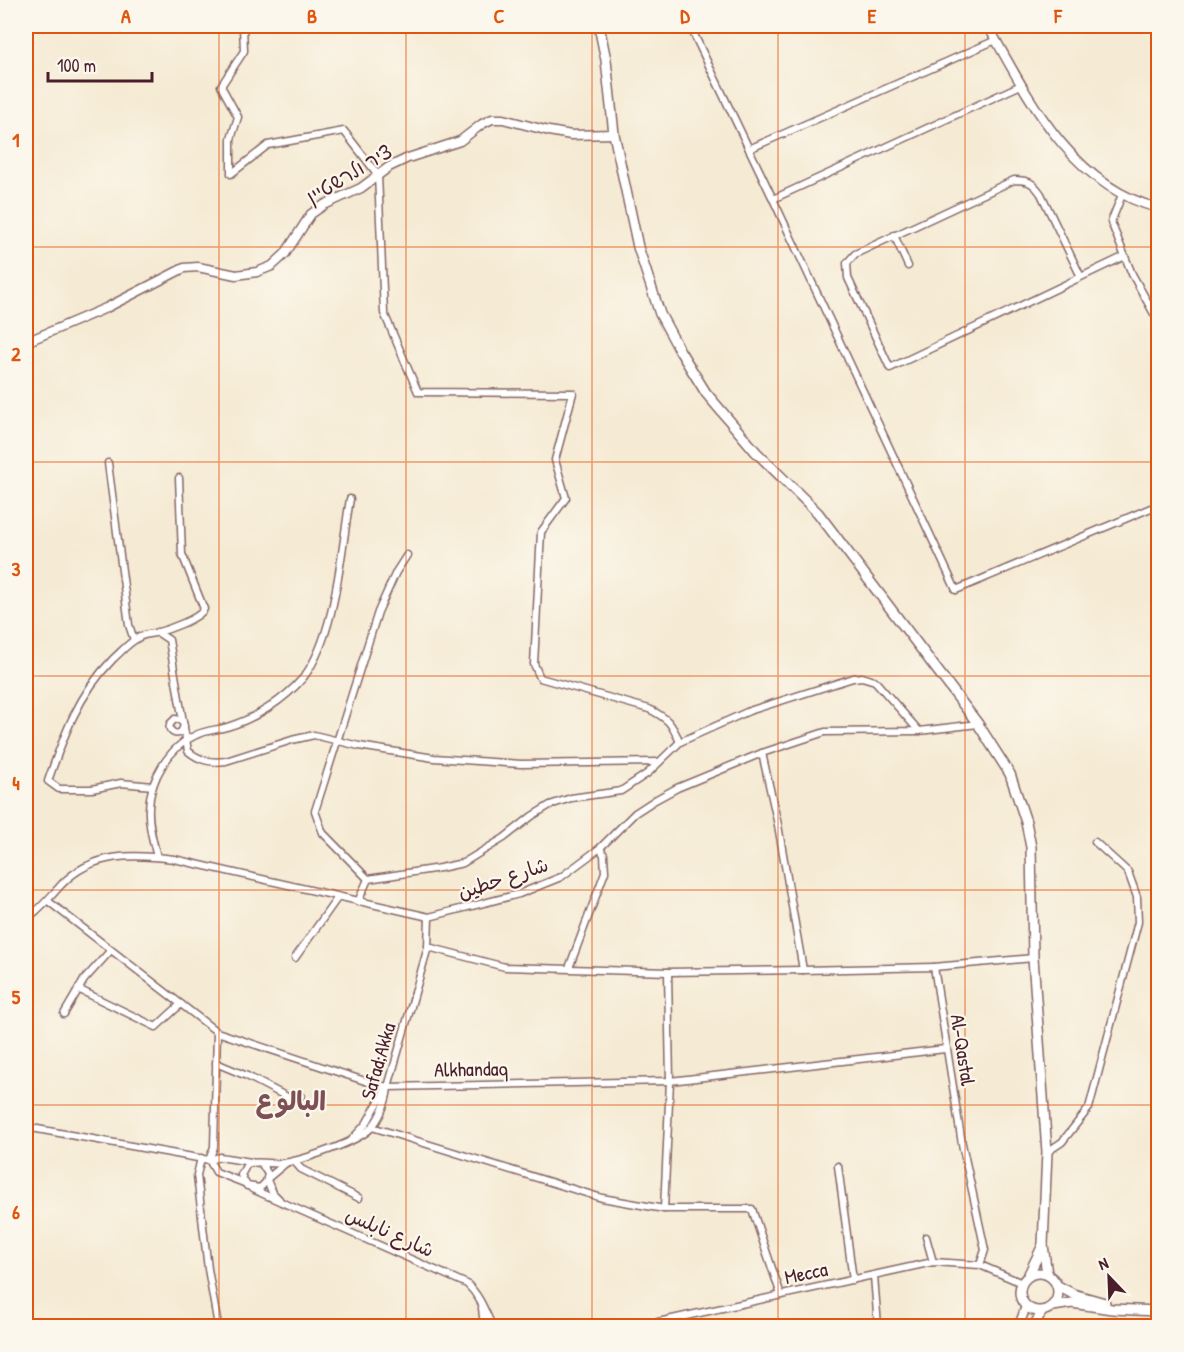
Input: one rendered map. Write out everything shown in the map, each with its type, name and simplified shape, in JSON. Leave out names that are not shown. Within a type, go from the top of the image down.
[{"type":"main road","points":[[599,26],[606,60],[614,134],[638,247],[660,314],[680,351],[706,393],[756,452],[818,513],[978,724],[1010,774],[1026,822],[1031,847],[1033,958],[1047,1152],[1043,1245],[1047,1274]]},
{"type":"main road","points":[[988,26],[1022,85],[1062,144],[1099,180],[1122,195],[1158,208]]},
{"type":"main road","name":"ציר ולרשטיין","points":[[26,342],[106,308],[184,268],[198,267],[236,275],[257,272],[272,266],[285,254],[311,214],[324,205],[362,188],[389,167],[408,158],[460,141],[492,119],[503,119],[571,135],[614,134]]},
{"type":"main road","points":[[1043,1245],[1020,1295],[1030,1309],[1042,1311],[1053,1306],[1072,1303],[1112,1309],[1158,1311]]},
{"type":"main road","points":[[1025,1280],[1037,1272],[1047,1274],[1056,1281],[1058,1296],[1053,1306]]},
{"type":"main road","points":[[1058,1286],[1073,1294],[1108,1303],[1158,1305]]},
{"type":"main road","points":[[1019,1326],[1026,1306]]},
{"type":"main road","points":[[1033,1326],[1042,1311]]},
{"type":"street","points":[[243,26],[244,51],[222,86],[238,117],[231,139],[231,174],[268,145],[344,131],[378,175],[384,313],[418,392],[573,393],[555,460],[566,498],[541,532],[534,664],[540,678],[649,709],[670,721],[680,742]]},
{"type":"street","points":[[690,26],[956,590],[1158,505]]},
{"type":"street","points":[[749,149],[996,40]]},
{"type":"street","points":[[773,199],[1022,85]]},
{"type":"street","points":[[1081,277],[1041,194],[1035,185],[1027,180],[1014,180],[855,254],[847,263],[848,278],[890,368],[1081,277],[1125,256]]},
{"type":"street","points":[[1122,195],[1111,222],[1132,274],[1158,321]]},
{"type":"street","points":[[894,236],[908,266]]},
{"type":"street","points":[[108,463],[129,625],[134,640]]},
{"type":"street","points":[[153,786],[121,783],[92,789],[58,789],[48,781],[67,727],[91,684],[140,636],[158,632],[200,615],[204,609],[182,554],[178,478]]},
{"type":"street","points":[[157,857],[148,808],[153,786],[171,754],[185,741],[198,734],[228,727],[269,707],[302,678],[312,664],[332,607],[350,499]]},
{"type":"street","points":[[368,879],[328,838],[317,821],[315,811],[378,612],[396,572],[407,555]]},
{"type":"street","points":[[178,624],[168,634],[185,741],[188,751],[205,761],[216,762],[305,736],[324,737],[359,746],[434,758],[521,764],[660,762]]},
{"type":"street","points":[[158,632],[169,640]]},
{"type":"street","points":[[368,879],[463,863],[504,838],[550,805],[572,798],[621,791],[648,773],[680,742],[749,711],[862,677],[875,681],[919,731]]},
{"type":"street","points":[[180,702],[170,729],[178,738],[185,741]]},
{"type":"street","points":[[171,722],[177,719],[182,721],[192,733],[198,734]]},
{"type":"street","name":"شارع حطين","points":[[26,919],[48,901],[75,872],[95,862],[118,856],[140,855],[174,859],[429,917],[519,894],[561,877],[600,848],[635,813],[655,800],[677,788],[762,753],[825,732],[919,731],[978,724]]},
{"type":"street","points":[[174,734],[182,732],[184,725]]},
{"type":"street","points":[[171,754],[175,741],[174,734]]},
{"type":"street","points":[[762,753],[778,825],[803,970]]},
{"type":"street","points":[[1047,1152],[1062,1142],[1089,1108],[1138,922],[1137,897],[1128,872],[1095,842]]},
{"type":"street","points":[[569,968],[605,872],[604,855],[600,848]]},
{"type":"street","points":[[358,902],[368,879]]},
{"type":"street","points":[[295,958],[338,897]]},
{"type":"street","name":"Alkhandaq","points":[[48,901],[217,1032],[388,1087],[670,1081],[945,1049]]},
{"type":"street","name":"Safad;Akka","points":[[286,1163],[351,1140],[372,1127],[383,1107],[428,947],[429,917]]},
{"type":"street","points":[[428,947],[505,967],[668,972],[934,967],[1033,958]]},
{"type":"street","points":[[64,1014],[84,980],[111,950]]},
{"type":"street","name":"Al-Qastal","points":[[934,967],[945,1049],[962,1144],[985,1250],[980,1265]]},
{"type":"street","points":[[664,1209],[670,1081],[668,972]]},
{"type":"street","points":[[78,989],[156,1027],[181,1004]]},
{"type":"street","points":[[209,1160],[214,1147],[217,1032]]},
{"type":"street","points":[[216,1064],[247,1076],[293,1100],[302,1096]]},
{"type":"street","points":[[351,1140],[366,1124],[388,1087]]},
{"type":"street","points":[[26,1127],[209,1160],[220,1157],[261,1163],[286,1163]]},
{"type":"street","points":[[372,1127],[602,1198],[664,1209],[752,1209],[780,1295]]},
{"type":"street","points":[[201,1158],[197,1175],[208,1269],[218,1326]]},
{"type":"street","points":[[209,1160],[216,1172],[251,1188],[260,1188],[286,1163]]},
{"type":"street","points":[[294,1161],[301,1169],[358,1198]]},
{"type":"street","points":[[244,1183],[242,1171],[252,1162]]},
{"type":"street","points":[[261,1163],[267,1169],[267,1179],[272,1192],[279,1200]]},
{"type":"street","points":[[838,1166],[853,1280]]},
{"type":"street","name":"شارع نابلس","points":[[251,1188],[467,1284],[481,1302],[492,1326]]},
{"type":"street","points":[[926,1237],[933,1262]]},
{"type":"street","name":"Mecca","points":[[640,1326],[664,1323],[933,1262],[980,1265],[1025,1280]]},
{"type":"street","points":[[874,1276],[878,1326]]},
{"type":"street","points":[[481,1302],[484,1326]]},
{"type":"district","name":"البالوع","points":[[291,1101]]}]
